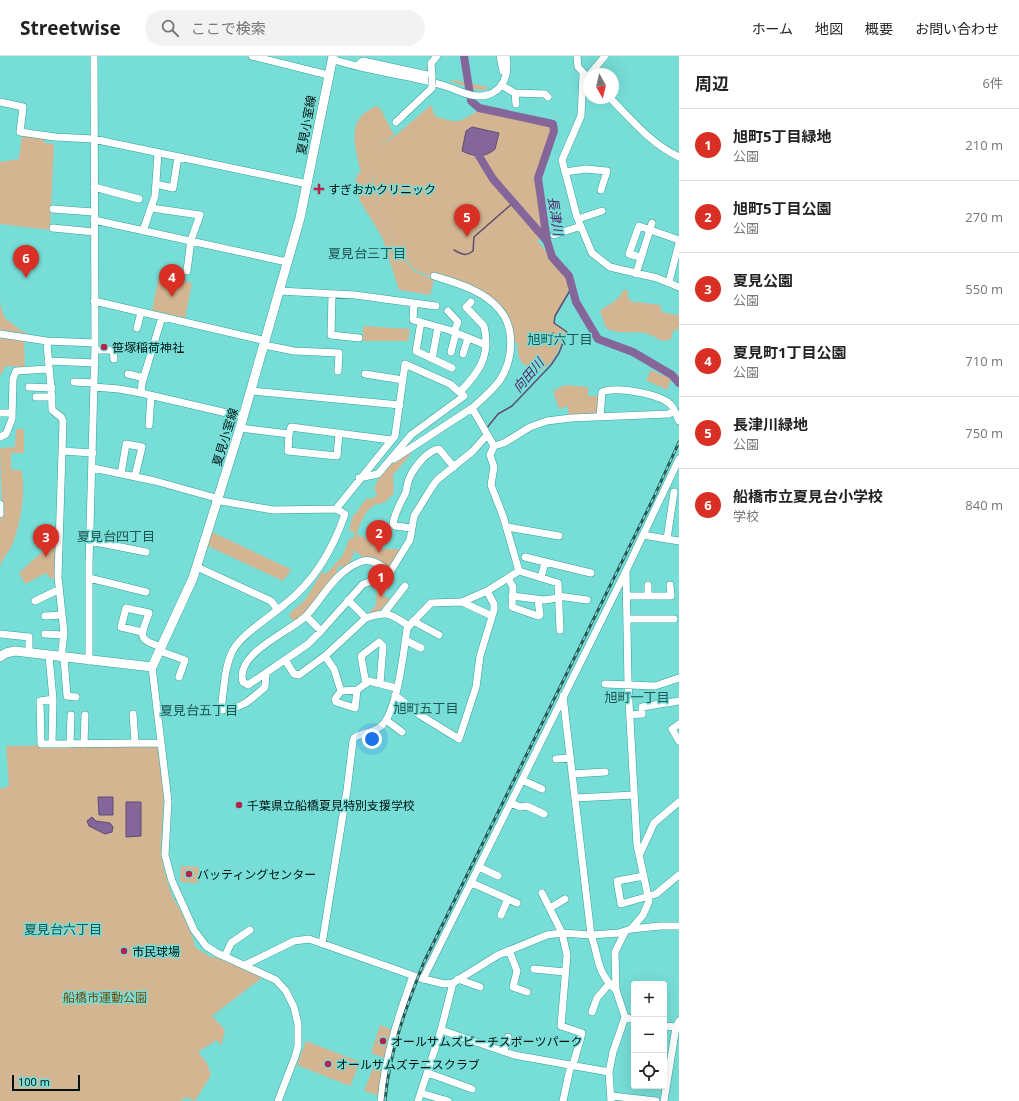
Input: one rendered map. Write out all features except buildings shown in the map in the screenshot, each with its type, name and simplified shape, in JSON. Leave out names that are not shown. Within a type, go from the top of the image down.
[{"type":"main road","name":"夏見小室線","points":[[152,667],[187,594],[197,567],[244,417],[308,184],[332,57]]},
{"type":"main road","points":[[0,657],[12,651],[152,667]]},
{"type":"street","points":[[89,661],[89,578],[95,346],[93,139],[94,56]]},
{"type":"street","points":[[252,56],[328,75]]},
{"type":"street","points":[[396,122],[432,86],[431,63],[437,56]]},
{"type":"street","points":[[470,93],[486,91],[498,83],[503,71],[500,56]]},
{"type":"street","points":[[332,57],[360,65],[434,80],[470,93],[491,94],[501,85],[508,71],[506,56]]},
{"type":"street","points":[[577,56],[578,67],[583,72]]},
{"type":"street","points":[[595,68],[605,56]]},
{"type":"street","points":[[360,65],[363,61],[432,77]]},
{"type":"street","points":[[360,65],[361,70],[432,86]]},
{"type":"street","points":[[501,85],[515,93],[545,94],[548,97]]},
{"type":"street","points":[[515,93],[516,104]]},
{"type":"street","points":[[0,102],[23,107],[20,132],[55,137],[93,139],[308,184]]},
{"type":"street","points":[[584,104],[582,116],[562,160],[578,219],[595,256],[610,267],[679,286]]},
{"type":"street","points":[[615,104],[638,130],[679,157]]},
{"type":"street","points":[[143,231],[155,196],[158,153]]},
{"type":"street","points":[[156,184],[173,188],[178,157]]},
{"type":"street","points":[[565,172],[586,169],[607,171],[601,190]]},
{"type":"street","points":[[94,187],[139,199]]},
{"type":"street","points":[[53,208],[94,212]]},
{"type":"street","points":[[151,208],[200,215],[191,240],[187,271]]},
{"type":"street","points":[[578,219],[602,212]]},
{"type":"street","points":[[94,220],[287,262]]},
{"type":"street","points":[[554,235],[581,226]]},
{"type":"street","points":[[640,257],[629,254],[639,226],[651,226],[679,241],[668,282]]},
{"type":"street","points":[[636,274],[640,257],[651,226]]},
{"type":"street","points":[[53,228],[94,232]]},
{"type":"street","points":[[390,460],[472,408],[496,384],[505,370],[509,358],[511,342],[508,328],[499,309],[474,291],[434,276]]},
{"type":"street","points":[[279,291],[332,294],[436,306]]},
{"type":"street","points":[[332,294],[331,335],[359,338]]},
{"type":"street","points":[[94,301],[162,316],[294,351],[339,353],[338,371]]},
{"type":"street","points":[[460,392],[479,372],[485,355],[486,345],[484,326],[466,307],[472,302]]},
{"type":"street","points":[[414,303],[412,318],[455,332],[486,345]]},
{"type":"street","points":[[448,311],[458,322],[451,352]]},
{"type":"street","points":[[137,328],[141,312]]},
{"type":"street","points":[[141,393],[162,316]]},
{"type":"street","points":[[421,322],[416,352],[452,368]]},
{"type":"street","points":[[432,359],[438,327]]},
{"type":"street","points":[[0,334],[95,346],[113,350],[114,360]]},
{"type":"street","points":[[463,354],[468,338]]},
{"type":"street","points":[[47,341],[48,369],[52,388],[52,410],[62,418],[63,429],[58,590],[62,615],[63,658],[68,696],[76,697]]},
{"type":"street","points":[[48,361],[94,363]]},
{"type":"street","points":[[336,509],[359,478],[395,436],[405,364],[450,384],[464,396],[412,435],[378,474],[359,478]]},
{"type":"street","points":[[0,437],[6,434],[12,413],[13,378],[16,371],[48,369]]},
{"type":"street","points":[[128,374],[144,378]]},
{"type":"street","points":[[365,374],[403,380]]},
{"type":"street","points":[[74,382],[141,393],[244,417]]},
{"type":"street","points":[[29,387],[52,388]]},
{"type":"street","points":[[600,417],[601,394],[604,390],[626,390],[653,396],[671,405],[678,416]]},
{"type":"street","points":[[251,391],[400,406]]},
{"type":"street","points":[[149,425],[151,396]]},
{"type":"street","points":[[36,397],[52,397]]},
{"type":"street","points":[[472,408],[494,446]]},
{"type":"street","points":[[0,413],[12,413]]},
{"type":"street","points":[[519,572],[507,528],[491,485],[494,467],[490,454],[494,446],[504,443],[530,427],[547,421],[669,414],[678,416]]},
{"type":"street","points":[[339,433],[337,456],[288,451],[291,427],[339,433],[391,440]]},
{"type":"street","points":[[240,428],[290,434]]},
{"type":"street","points":[[390,572],[379,564],[366,560],[361,561],[345,571],[330,586],[306,616],[258,650],[248,661],[242,680],[245,684],[248,685],[266,674],[321,631],[363,584],[386,577],[390,572],[410,540],[414,516],[437,480],[454,467],[488,435]]},
{"type":"street","points":[[121,474],[126,444],[142,447],[135,476]]},
{"type":"street","points":[[412,528],[395,526],[393,524],[396,510],[406,491],[408,480],[413,471],[421,461],[435,449],[439,449],[454,467]]},
{"type":"street","points":[[62,451],[93,453]]},
{"type":"street","points":[[423,979],[626,571],[679,459]]},
{"type":"street","points":[[93,468],[171,485],[218,500],[273,510],[336,509],[345,514],[329,553],[296,595],[252,631],[233,650],[227,666],[221,710],[239,707],[246,703],[265,687],[266,674]]},
{"type":"street","points":[[665,490],[677,492],[667,539]]},
{"type":"street","points":[[0,504],[0,514]]},
{"type":"street","points":[[507,528],[559,536]]},
{"type":"street","points":[[643,535],[679,541]]},
{"type":"street","points":[[90,541],[146,552]]},
{"type":"street","points":[[526,557],[591,573]]},
{"type":"street","points":[[541,578],[544,562]]},
{"type":"street","points":[[197,567],[271,601],[278,610]]},
{"type":"street","points":[[626,571],[628,684],[634,794],[639,856],[649,897],[647,908],[628,930],[615,952],[616,990],[625,1018],[613,1052],[609,1072],[611,1098],[656,1101]]},
{"type":"street","points":[[322,944],[354,738],[380,727],[386,720],[396,691],[403,662],[405,640],[411,624],[431,603],[462,602],[487,591],[519,572],[558,583],[560,630]]},
{"type":"street","points":[[89,578],[146,592]]},
{"type":"street","points":[[508,578],[513,587],[512,607],[538,616],[540,615],[538,600]]},
{"type":"street","points":[[648,585],[648,596]]},
{"type":"street","points":[[627,596],[671,596],[670,585]]},
{"type":"street","points":[[384,613],[405,586]]},
{"type":"street","points":[[35,601],[58,590]]},
{"type":"street","points":[[340,691],[357,690],[369,681],[380,684],[396,691],[420,715],[459,739],[476,687],[480,656],[492,616],[494,604],[487,591]]},
{"type":"street","points":[[512,596],[538,600],[558,597],[587,600]]},
{"type":"street","points":[[348,600],[366,618]]},
{"type":"street","points":[[462,602],[492,616]]},
{"type":"street","points":[[285,660],[294,674],[299,675],[325,656],[366,618],[384,613],[390,614],[439,635]]},
{"type":"street","points":[[45,616],[62,615]]},
{"type":"street","points":[[306,616],[321,631]]},
{"type":"street","points":[[627,619],[674,619]]},
{"type":"street","points":[[142,632],[146,642],[185,660],[178,677]]},
{"type":"street","points":[[0,634],[29,637],[29,653]]},
{"type":"street","points":[[45,634],[63,635]]},
{"type":"street","points":[[405,640],[421,648]]},
{"type":"street","points":[[366,684],[361,656],[379,642],[382,646],[380,684]]},
{"type":"street","points":[[49,656],[53,699],[52,744]]},
{"type":"street","points":[[325,656],[334,669],[340,691],[335,699],[336,702],[355,708],[357,690]]},
{"type":"street","points":[[152,667],[168,801],[165,855],[168,872],[190,922],[206,946],[270,976],[282,985],[290,998],[296,1015],[298,1041],[295,1057],[278,1101]]},
{"type":"street","points":[[604,684],[655,686],[679,678]]},
{"type":"street","points":[[563,696],[590,934],[602,975],[616,990]]},
{"type":"street","points":[[53,699],[40,701],[41,744],[161,743]]},
{"type":"street","points":[[630,715],[642,714],[642,707],[679,701]]},
{"type":"street","points":[[133,714],[135,743]]},
{"type":"street","points":[[70,744],[71,715]]},
{"type":"street","points":[[84,744],[85,715]]},
{"type":"street","points":[[386,720],[402,732]]},
{"type":"street","points":[[679,724],[672,728],[679,741]]},
{"type":"street","points":[[556,759],[570,758]]},
{"type":"street","points":[[572,774],[605,772]]},
{"type":"street","points":[[522,780],[542,789]]},
{"type":"street","points":[[575,798],[634,794]]},
{"type":"street","points":[[639,856],[654,823],[679,802]]},
{"type":"street","points":[[511,803],[520,807],[527,806],[544,814]]},
{"type":"street","points":[[479,867],[498,876]]},
{"type":"street","points":[[644,876],[617,881],[620,904],[649,897],[679,875]]},
{"type":"street","points":[[472,882],[517,903]]},
{"type":"street","points":[[542,893],[562,933],[567,955],[561,1026],[582,1033],[572,1064],[563,1101]]},
{"type":"street","points":[[501,915],[508,899]]},
{"type":"street","points":[[550,908],[565,899]]},
{"type":"street","points":[[245,965],[294,940],[309,939],[413,976],[444,984],[456,981],[478,966],[509,950],[547,935],[562,933],[590,934],[679,926]]},
{"type":"street","points":[[225,956],[231,942],[250,930]]},
{"type":"street","points":[[509,950],[516,971],[513,987],[527,992]]},
{"type":"street","points":[[534,969],[565,972]]},
{"type":"street","points":[[380,1101],[385,1069],[394,1030],[413,976]]},
{"type":"street","points":[[456,981],[480,988]]},
{"type":"street","points":[[418,1101],[456,981]]},
{"type":"street","points":[[592,1012],[597,998],[609,984]]},
{"type":"street","points":[[625,1018],[631,1019]]},
{"type":"street","points":[[664,1101],[678,1025],[667,1026]]},
{"type":"street","points":[[441,1030],[526,1058],[572,1064],[609,1072]]},
{"type":"street","points":[[504,1052],[508,1037]]},
{"type":"street","points":[[428,1073],[472,1089]]},
{"type":"street","points":[[421,1093],[448,1101]]},
{"type":"green space","points":[[448,80],[489,87],[483,90],[473,89],[472,86],[472,89]]},
{"type":"green space","points":[[431,105],[435,116],[454,121],[467,118],[479,110],[549,124],[552,128],[539,178],[546,234],[537,240],[569,281],[568,292],[553,322],[566,332],[551,362],[541,370],[535,372],[522,363],[518,354],[517,343],[513,340],[507,319],[474,289],[433,278],[415,270],[400,254],[377,206],[400,255],[414,271],[434,280],[430,295],[399,290],[382,237],[360,201],[358,195],[360,188],[355,186],[357,174],[361,173],[354,135],[355,128],[362,115],[375,106],[380,108],[394,135],[378,146],[395,136]],"holes":[[[373,174],[377,206],[373,185]]]},
{"type":"green space","points":[[22,135],[45,138],[44,143],[54,144],[50,230],[0,224],[0,162],[19,159]]},
{"type":"green space","points":[[159,276],[192,283],[185,318],[152,310]]},
{"type":"green space","points":[[627,289],[629,299],[632,302],[660,305],[662,312],[675,315],[679,314],[679,329],[673,331],[671,339],[664,341],[648,334],[639,332],[620,332],[606,328],[600,311],[616,300],[623,291]]},
{"type":"green space","points":[[0,303],[4,317],[20,330],[29,334],[0,330]]},
{"type":"green space","points":[[363,326],[410,329],[408,341],[363,341]]},
{"type":"green space","points":[[0,337],[24,340],[25,367],[6,366],[0,376]]},
{"type":"green space","points":[[651,370],[671,379],[667,390],[646,380]]},
{"type":"green space","points":[[565,385],[588,387],[588,396],[598,396],[598,414],[568,416],[568,406],[559,409],[553,391]]},
{"type":"green space","points":[[16,429],[24,429],[24,453],[11,453],[11,470],[21,470],[23,478],[22,508],[18,528],[11,548],[2,561],[0,567],[0,521],[2,512],[0,448],[15,447]]},
{"type":"green space","points":[[410,451],[411,454],[393,475],[394,493],[384,503],[376,504],[367,511],[359,526],[356,539],[358,535],[370,540],[378,549],[402,549],[390,566],[387,567],[380,561],[366,559],[353,550],[354,554],[347,567],[340,566],[336,570],[339,575],[306,614],[295,621],[291,619],[289,614],[305,600],[322,572],[326,574],[343,555],[349,539],[353,538],[355,533],[349,530],[352,518],[367,498],[372,499],[377,495],[374,489],[384,470],[397,458]]},
{"type":"green space","points":[[212,532],[291,570],[283,581],[208,546]]},
{"type":"green space","points":[[55,540],[54,578],[51,579],[46,573],[25,584],[19,573]]},
{"type":"green space","points":[[390,576],[385,583],[389,587],[383,595],[390,600],[378,612],[367,615],[376,605],[377,582]]},
{"type":"green space","name":"船橋市運動公園","points":[[157,745],[164,794],[161,845],[163,866],[172,896],[182,913],[193,938],[195,947],[212,958],[215,957],[263,977],[212,1016],[225,1030],[221,1046],[217,1040],[198,1052],[207,1063],[211,1075],[195,1101],[186,1097],[181,1101],[0,1101],[0,789],[9,786],[6,746]]},
{"type":"green space","name":"バッティングセンター","points":[[181,866],[199,867],[198,883],[180,882]]},
{"type":"green space","name":"オールサムズビーチスポーツパーク","points":[[380,1025],[393,1030],[387,1059],[371,1053]]},
{"type":"green space","name":"オールサムズテニスクラブ","points":[[306,1041],[360,1062],[350,1086],[297,1065]]},
{"type":"green space","name":"オールサムズテニスクラブ","points":[[373,1068],[384,1072],[380,1096],[364,1091]]},
{"type":"shaded area","points":[[472,127],[499,133],[495,149],[487,154],[479,156],[462,151],[466,131]]},
{"type":"shaded area","points":[[98,797],[113,797],[113,815],[99,815]]},
{"type":"shaded area","points":[[126,802],[141,802],[141,836],[126,837]]},
{"type":"shaded area","points":[[92,817],[96,821],[110,823],[113,827],[112,832],[105,834],[89,826],[87,821]]},
{"type":"waterway","name":"長津川","points":[[464,56],[471,101],[479,108],[553,124],[554,131],[538,178],[547,241],[552,257],[569,276],[576,302],[598,339],[633,352],[672,375],[679,383]]},
{"type":"waterway","points":[[479,156],[493,179],[547,241]]},
{"type":"waterway","points":[[454,250],[461,254],[466,254],[473,251],[474,237],[514,202]]},
{"type":"waterway","name":"向田川","points":[[486,429],[498,414],[512,406],[551,365],[559,353],[567,332],[554,323],[555,316],[572,287]]},
{"type":"railway","points":[[385,1101],[390,1065],[399,1030],[424,962],[653,499],[679,442]]},
{"type":"place","name":"すぎおかクリニック","points":[[319,189]]},
{"type":"place","name":"長津川緑地","points":[[467,237]]},
{"type":"place","name":"船橋市立夏見台小学校","points":[[26,278]]},
{"type":"place","name":"夏見町1丁目公園","points":[[172,297]]},
{"type":"place","name":"笹塚稲荷神社","points":[[104,347]]},
{"type":"place","name":"旭町5丁目公園","points":[[379,553]]},
{"type":"place","name":"夏見公園","points":[[46,557]]},
{"type":"place","name":"旭町5丁目緑地","points":[[381,597]]},
{"type":"place","name":"千葉県立船橋夏見特別支援学校","points":[[239,805]]},
{"type":"place","name":"バッティングセンター","points":[[189,874]]},
{"type":"place","name":"市民球場","points":[[124,951]]},
{"type":"place","name":"オールサムズビーチスポーツパーク","points":[[383,1041]]},
{"type":"place","name":"オールサムズテニスクラブ","points":[[328,1064]]},
{"type":"district","name":"夏見台三丁目","points":[[367,253]]},
{"type":"district","name":"旭町六丁目","points":[[560,339]]},
{"type":"district","name":"夏見台四丁目","points":[[116,536]]},
{"type":"district","name":"旭町一丁目","points":[[637,697]]},
{"type":"district","name":"旭町五丁目","points":[[426,708]]},
{"type":"district","name":"夏見台五丁目","points":[[199,710]]},
{"type":"district","name":"夏見台六丁目","points":[[63,929]]}]
